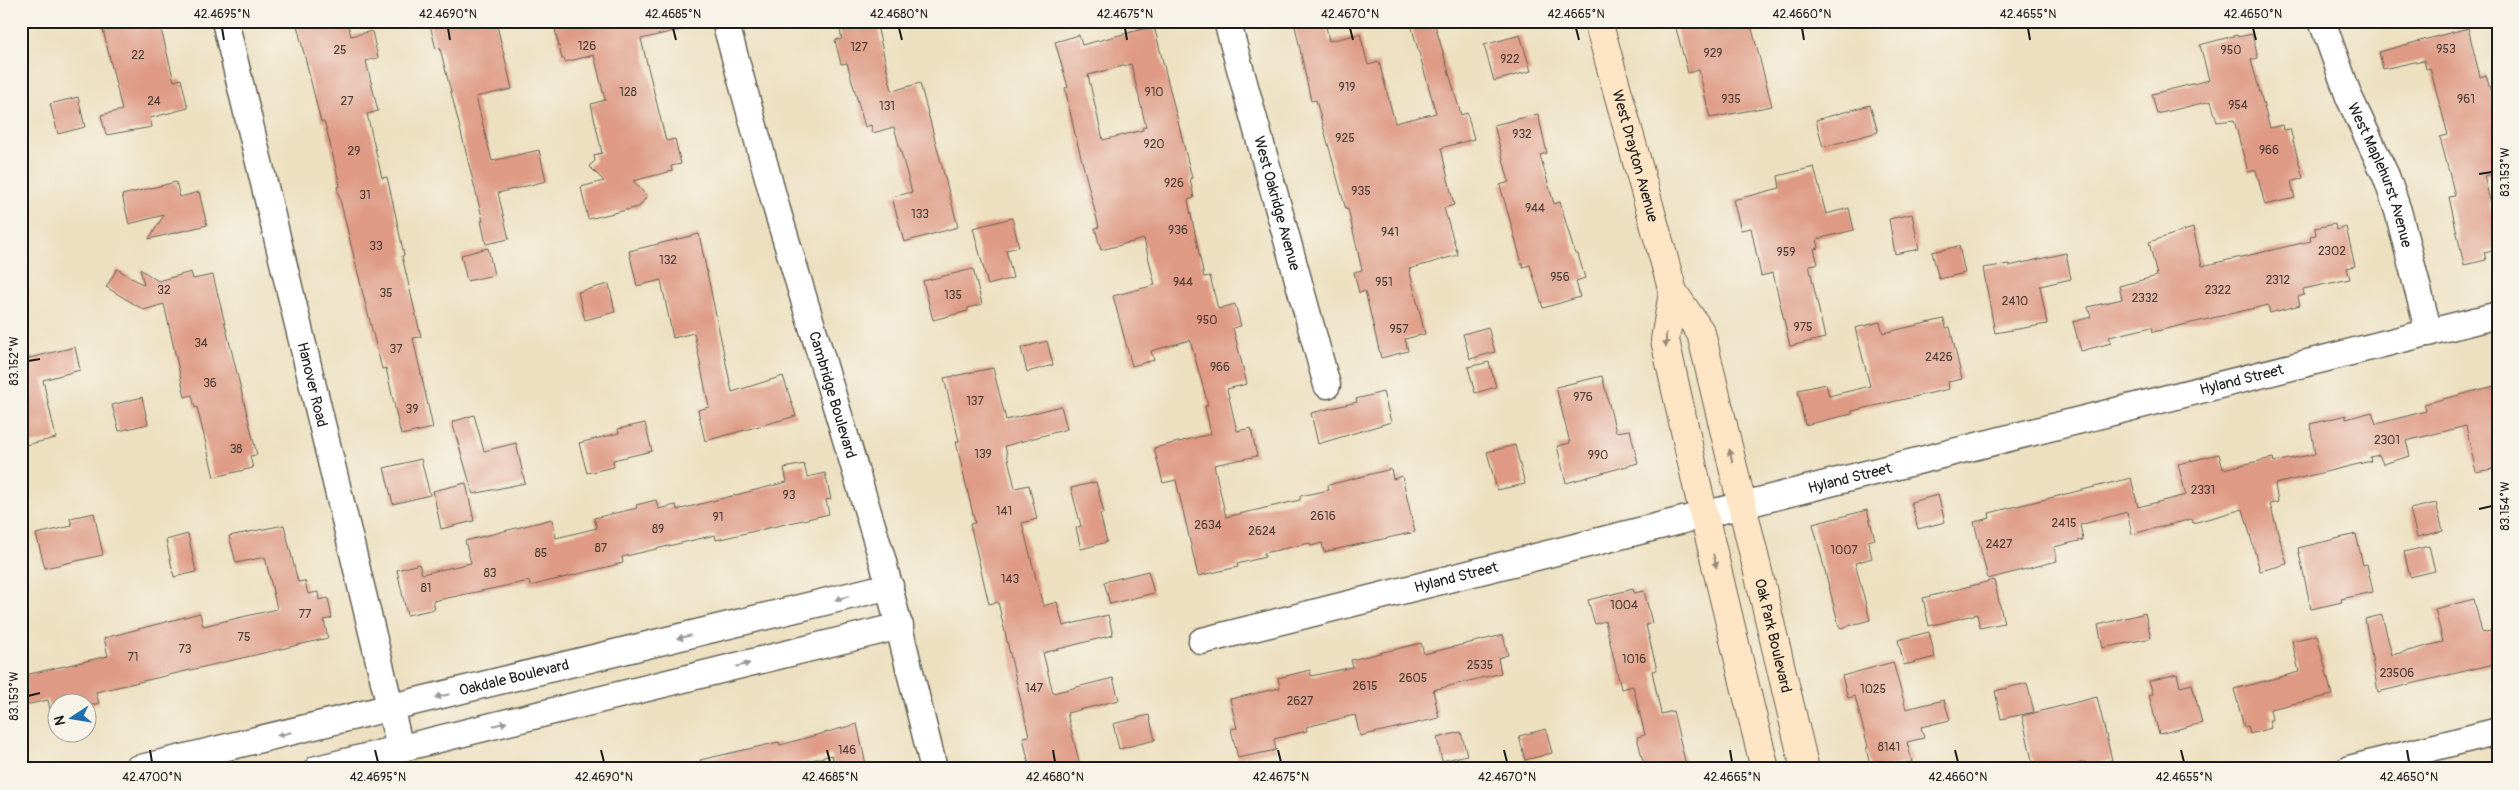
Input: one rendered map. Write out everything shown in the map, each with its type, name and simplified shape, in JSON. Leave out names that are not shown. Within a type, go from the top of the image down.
[{"type":"street","name":"Hanover Road","points":[[225,21],[400,748]]},
{"type":"street","name":"Cambridge Boulevard","points":[[724,21],[777,210],[890,586],[934,769]]},
{"type":"street","name":"West Oakridge Avenue","points":[[1227,21],[1327,385]]},
{"type":"street","name":"West Drayton Avenue","points":[[1598,21],[1673,292],[1701,333],[1742,504]]},
{"type":"street","name":"West Maplehurst Avenue","points":[[2322,21],[2349,97],[2386,176],[2395,202],[2429,333]]},
{"type":"street","name":"West Drayton Avenue","points":[[1673,292],[1665,340],[1704,514]]},
{"type":"street","name":"Hyland Street","points":[[1202,641],[2498,315]]},
{"type":"street","name":"Oak Park Boulevard","points":[[1742,504],[1805,769]]},
{"type":"street","points":[[1704,514],[1765,769]]},
{"type":"street","name":"Oakdale Boulevard","points":[[137,769],[890,586]]},
{"type":"street","points":[[317,769],[900,626]]},
{"type":"street","points":[[2349,769],[2498,731]]},
{"type":"building","points":[[101,21],[159,21],[174,81],[181,79],[188,108],[150,118],[152,127],[106,135],[101,115],[122,110]]},
{"type":"building","points":[[296,21],[347,21],[351,36],[372,31],[378,58],[366,61],[378,111],[367,114],[382,178],[387,177],[404,255],[402,256],[421,337],[413,338],[433,428],[401,435],[386,368],[382,369],[365,302],[337,187],[340,186],[326,127],[324,122],[321,122]]},
{"type":"building","points":[[429,21],[496,21],[512,89],[476,97],[492,161],[539,150],[546,181],[498,193],[509,239],[486,244],[481,221],[483,221],[440,48],[436,49]]},
{"type":"building","points":[[553,21],[682,21],[683,29],[641,39],[666,141],[675,139],[681,164],[671,166],[672,171],[633,181],[647,196],[639,207],[588,219],[581,187],[604,181],[589,166],[595,161],[594,155],[602,153],[591,104],[605,100],[594,55],[565,62],[564,58],[562,59]]},
{"type":"building","points":[[838,21],[876,21],[892,91],[920,83],[958,227],[904,242],[892,197],[912,192],[894,127],[873,133],[871,125],[865,127],[847,63],[841,64],[835,40],[842,39]]},
{"type":"building","points":[[1294,21],[1325,21],[1329,41],[1360,34],[1368,65],[1379,62],[1395,123],[1436,113],[1410,21],[1434,21],[1461,115],[1467,113],[1474,139],[1441,148],[1454,205],[1444,208],[1458,255],[1409,269],[1425,334],[1405,339],[1408,351],[1381,358],[1365,291],[1359,293],[1354,272],[1362,270],[1348,209],[1346,210],[1316,100],[1311,101]]},
{"type":"building","points":[[1674,21],[1750,21],[1772,106],[1710,118],[1699,70],[1688,73]]},
{"type":"building","points":[[1154,26],[1192,178],[1190,178],[1194,198],[1188,200],[1204,277],[1210,276],[1218,309],[1235,304],[1241,326],[1233,328],[1247,384],[1227,389],[1237,431],[1251,428],[1257,456],[1214,465],[1226,517],[1300,500],[1300,496],[1329,490],[1328,485],[1391,469],[1393,479],[1402,476],[1415,532],[1324,552],[1322,543],[1311,546],[1310,543],[1264,553],[1265,557],[1237,564],[1238,567],[1198,576],[1176,480],[1163,483],[1154,448],[1211,434],[1205,406],[1208,405],[1190,340],[1151,351],[1154,360],[1132,366],[1113,296],[1155,285],[1144,239],[1101,250],[1095,228],[1099,227],[1075,134],[1065,88],[1068,87],[1055,42],[1079,35],[1082,45]],"holes":[[[1131,64],[1146,127],[1142,128],[1143,130],[1103,140],[1088,75]]]},
{"type":"building","points":[[2468,28],[2480,77],[2486,75],[2498,117],[2498,173],[2484,176],[2498,234],[2498,249],[2484,252],[2486,260],[2464,265],[2449,197],[2455,196],[2440,137],[2448,135],[2430,68],[2426,69],[2424,60],[2383,69],[2379,52]]},
{"type":"building","points":[[2252,34],[2258,58],[2251,60],[2270,128],[2282,125],[2283,130],[2290,129],[2303,178],[2291,182],[2295,198],[2265,205],[2256,170],[2248,172],[2234,120],[2217,122],[2211,101],[2157,114],[2152,94],[2209,80],[2200,45],[2237,35],[2238,37]]},
{"type":"building","points":[[1520,35],[1531,71],[1494,81],[1484,45]]},
{"type":"building","points":[[78,97],[85,127],[58,134],[50,104]]},
{"type":"building","points":[[1870,105],[1878,132],[1823,147],[1816,120]]},
{"type":"building","points":[[1538,114],[1547,153],[1540,155],[1554,204],[1560,202],[1575,254],[1578,254],[1585,278],[1576,281],[1580,297],[1543,308],[1530,265],[1523,267],[1500,185],[1509,182],[1494,125]]},
{"type":"building","points":[[1814,167],[1826,214],[1849,208],[1854,230],[1817,239],[1819,248],[1814,249],[1818,264],[1809,265],[1825,338],[1790,346],[1773,273],[1761,276],[1751,228],[1741,230],[1733,200],[1780,188],[1778,176]]},
{"type":"building","points":[[176,182],[180,197],[199,192],[207,225],[149,239],[164,215],[129,224],[122,195]]},
{"type":"building","points":[[1912,214],[1919,249],[1895,254],[1889,219]]},
{"type":"building","points":[[1012,218],[1019,247],[1006,250],[1013,278],[988,285],[973,228]]},
{"type":"building","points":[[2335,224],[2336,230],[2346,227],[2355,266],[2347,268],[2350,279],[2303,289],[2304,295],[2298,297],[2300,305],[2270,313],[2268,305],[2153,332],[2152,327],[2109,337],[2111,343],[2081,351],[2073,322],[2091,317],[2088,307],[2122,299],[2119,286],[2157,276],[2149,242],[2193,228],[2202,266],[2311,241],[2310,236],[2316,235],[2315,228]]},
{"type":"building","points":[[699,234],[732,392],[783,376],[796,416],[705,441],[698,410],[709,407],[694,333],[673,338],[661,280],[637,286],[629,251]]},
{"type":"building","points":[[1959,246],[1965,273],[1939,279],[1932,252]]},
{"type":"building","points":[[488,248],[494,275],[467,281],[461,255]]},
{"type":"building","points":[[2066,253],[2071,279],[2040,286],[2047,324],[1995,333],[1983,268],[2009,264],[2009,266]]},
{"type":"building","points":[[117,269],[144,285],[140,269],[158,281],[191,272],[193,279],[213,275],[257,455],[250,456],[253,468],[214,477],[197,407],[195,408],[192,395],[185,397],[164,304],[144,310],[106,287]]},
{"type":"building","points":[[973,269],[982,304],[968,308],[968,311],[933,320],[923,281]]},
{"type":"building","points":[[609,284],[615,312],[585,320],[578,292]]},
{"type":"building","points":[[1944,319],[1946,328],[1950,327],[1962,379],[1948,382],[1949,389],[1852,411],[1852,414],[1805,425],[1798,390],[1826,384],[1829,396],[1870,386],[1855,328],[1880,322],[1883,333]]},
{"type":"building","points":[[1488,327],[1495,352],[1470,359],[1463,334]]},
{"type":"building","points":[[1047,341],[1053,365],[1027,372],[1021,348]]},
{"type":"building","points":[[75,347],[80,370],[43,380],[56,438],[21,446],[21,360]]},
{"type":"building","points":[[1489,362],[1496,387],[1475,393],[1468,367]]},
{"type":"building","points":[[993,368],[1006,420],[1061,406],[1067,429],[1005,446],[1015,488],[1029,485],[1037,519],[1022,523],[1043,606],[1057,602],[1063,626],[1108,615],[1113,635],[1043,653],[1053,693],[1113,678],[1119,700],[1067,713],[1081,769],[1030,769],[1023,737],[1029,736],[998,602],[989,604],[970,524],[975,523],[956,442],[959,441],[944,378]]},
{"type":"building","points":[[1602,376],[1616,432],[1630,430],[1638,463],[1566,483],[1557,446],[1570,443],[1556,387]]},
{"type":"building","points":[[2498,385],[2498,468],[2476,472],[2466,426],[2406,441],[2410,456],[2383,464],[2379,455],[2370,457],[2371,461],[2275,484],[2278,502],[2270,504],[2287,564],[2260,571],[2243,509],[2193,523],[2192,519],[2132,534],[2127,512],[2080,525],[2083,540],[2054,547],[2057,561],[1988,579],[1974,522],[1990,518],[1989,513],[2131,478],[2138,507],[2186,495],[2178,464],[2219,454],[2223,469],[2273,458],[2274,462],[2315,454],[2310,424],[2346,415],[2346,419],[2372,412],[2376,424],[2426,411],[2424,404]]},
{"type":"building","points":[[1383,392],[1391,422],[1318,444],[1311,413],[1357,402],[1356,399]]},
{"type":"building","points":[[142,397],[148,424],[119,431],[112,405]]},
{"type":"building","points":[[474,415],[484,451],[516,443],[525,483],[473,494],[452,422]]},
{"type":"building","points":[[645,423],[652,451],[613,460],[614,467],[587,473],[579,443],[619,433],[618,429]]},
{"type":"building","points":[[1515,445],[1525,484],[1497,490],[1487,452]]},
{"type":"building","points":[[421,459],[430,495],[393,504],[384,468]]},
{"type":"building","points":[[804,464],[807,477],[825,473],[831,499],[826,500],[829,514],[716,540],[715,535],[622,557],[623,563],[530,586],[529,581],[433,601],[435,609],[407,615],[397,570],[419,564],[422,574],[471,563],[465,541],[552,519],[556,538],[597,528],[594,518],[637,508],[636,505],[656,500],[658,509],[676,505],[677,510],[787,482],[784,468]]},
{"type":"building","points":[[1096,482],[1104,513],[1100,514],[1107,542],[1081,549],[1076,528],[1081,526],[1071,488]]},
{"type":"building","points":[[466,483],[474,521],[441,529],[433,491]]},
{"type":"building","points":[[1938,495],[1945,522],[1918,529],[1911,502]]},
{"type":"building","points":[[2436,503],[2443,531],[2417,537],[2410,509]]},
{"type":"building","points":[[1867,510],[1875,539],[1868,541],[1872,558],[1855,563],[1870,620],[1841,628],[1813,524]]},
{"type":"building","points":[[94,513],[103,555],[45,568],[36,534],[72,526],[70,518]]},
{"type":"building","points":[[284,525],[298,582],[305,581],[308,594],[318,592],[319,600],[328,598],[332,618],[324,620],[328,638],[96,692],[48,692],[48,700],[21,706],[21,676],[108,656],[104,638],[200,613],[203,626],[277,609],[265,557],[236,563],[229,536]]},
{"type":"building","points":[[188,534],[196,572],[174,577],[166,540]]},
{"type":"building","points":[[2356,534],[2363,565],[2367,564],[2373,592],[2341,599],[2342,602],[2311,609],[2298,548]]},
{"type":"building","points":[[2429,546],[2435,571],[2410,577],[2404,552]]},
{"type":"building","points":[[1148,571],[1154,593],[1110,604],[1104,582]]},
{"type":"building","points":[[1994,580],[2004,623],[1980,628],[1977,614],[1929,626],[1923,598]]},
{"type":"building","points":[[1633,589],[1634,593],[1644,591],[1652,623],[1646,625],[1657,670],[1652,671],[1661,714],[1673,711],[1687,769],[1645,769],[1637,737],[1645,735],[1633,686],[1621,689],[1605,621],[1595,624],[1588,600]]},
{"type":"building","points":[[2474,599],[2482,633],[2498,629],[2498,663],[2378,692],[2365,619],[2382,615],[2392,655],[2443,642],[2435,609]]},
{"type":"building","points":[[2145,613],[2151,638],[2103,648],[2098,625]]},
{"type":"building","points":[[1929,632],[1935,657],[1904,665],[1898,640]]},
{"type":"building","points":[[1503,635],[1508,655],[1498,658],[1501,673],[1433,690],[1439,718],[1360,736],[1355,715],[1306,727],[1307,731],[1274,739],[1276,750],[1238,758],[1231,729],[1237,728],[1230,699],[1280,688],[1278,678],[1310,670],[1311,676],[1353,667],[1351,660],[1421,643],[1424,654]]},
{"type":"building","points":[[2317,635],[2332,695],[2270,709],[2272,720],[2269,720],[2271,728],[2250,734],[2248,726],[2244,727],[2234,689],[2299,672],[2292,641]]},
{"type":"building","points":[[1893,662],[1906,709],[1944,700],[1950,720],[1921,727],[1924,738],[1907,742],[1912,762],[1871,769],[1866,748],[1868,747],[1855,696],[1848,698],[1842,676]]},
{"type":"building","points":[[2177,674],[2180,687],[2192,684],[2202,723],[2159,734],[2149,695],[2153,694],[2149,681]]},
{"type":"building","points":[[2027,683],[2034,712],[2001,719],[1995,691]]},
{"type":"building","points":[[2097,697],[2112,760],[2086,766],[2085,762],[2055,769],[2034,769],[2022,716]]},
{"type":"building","points":[[1149,715],[1155,740],[1119,749],[1113,724]]},
{"type":"building","points":[[857,724],[867,769],[835,769],[832,755],[788,766],[789,769],[701,769],[700,760],[779,742],[780,745]]},
{"type":"building","points":[[1546,729],[1552,753],[1525,760],[1519,736]]},
{"type":"building","points":[[1461,732],[1467,755],[1442,761],[1437,738]]}]
